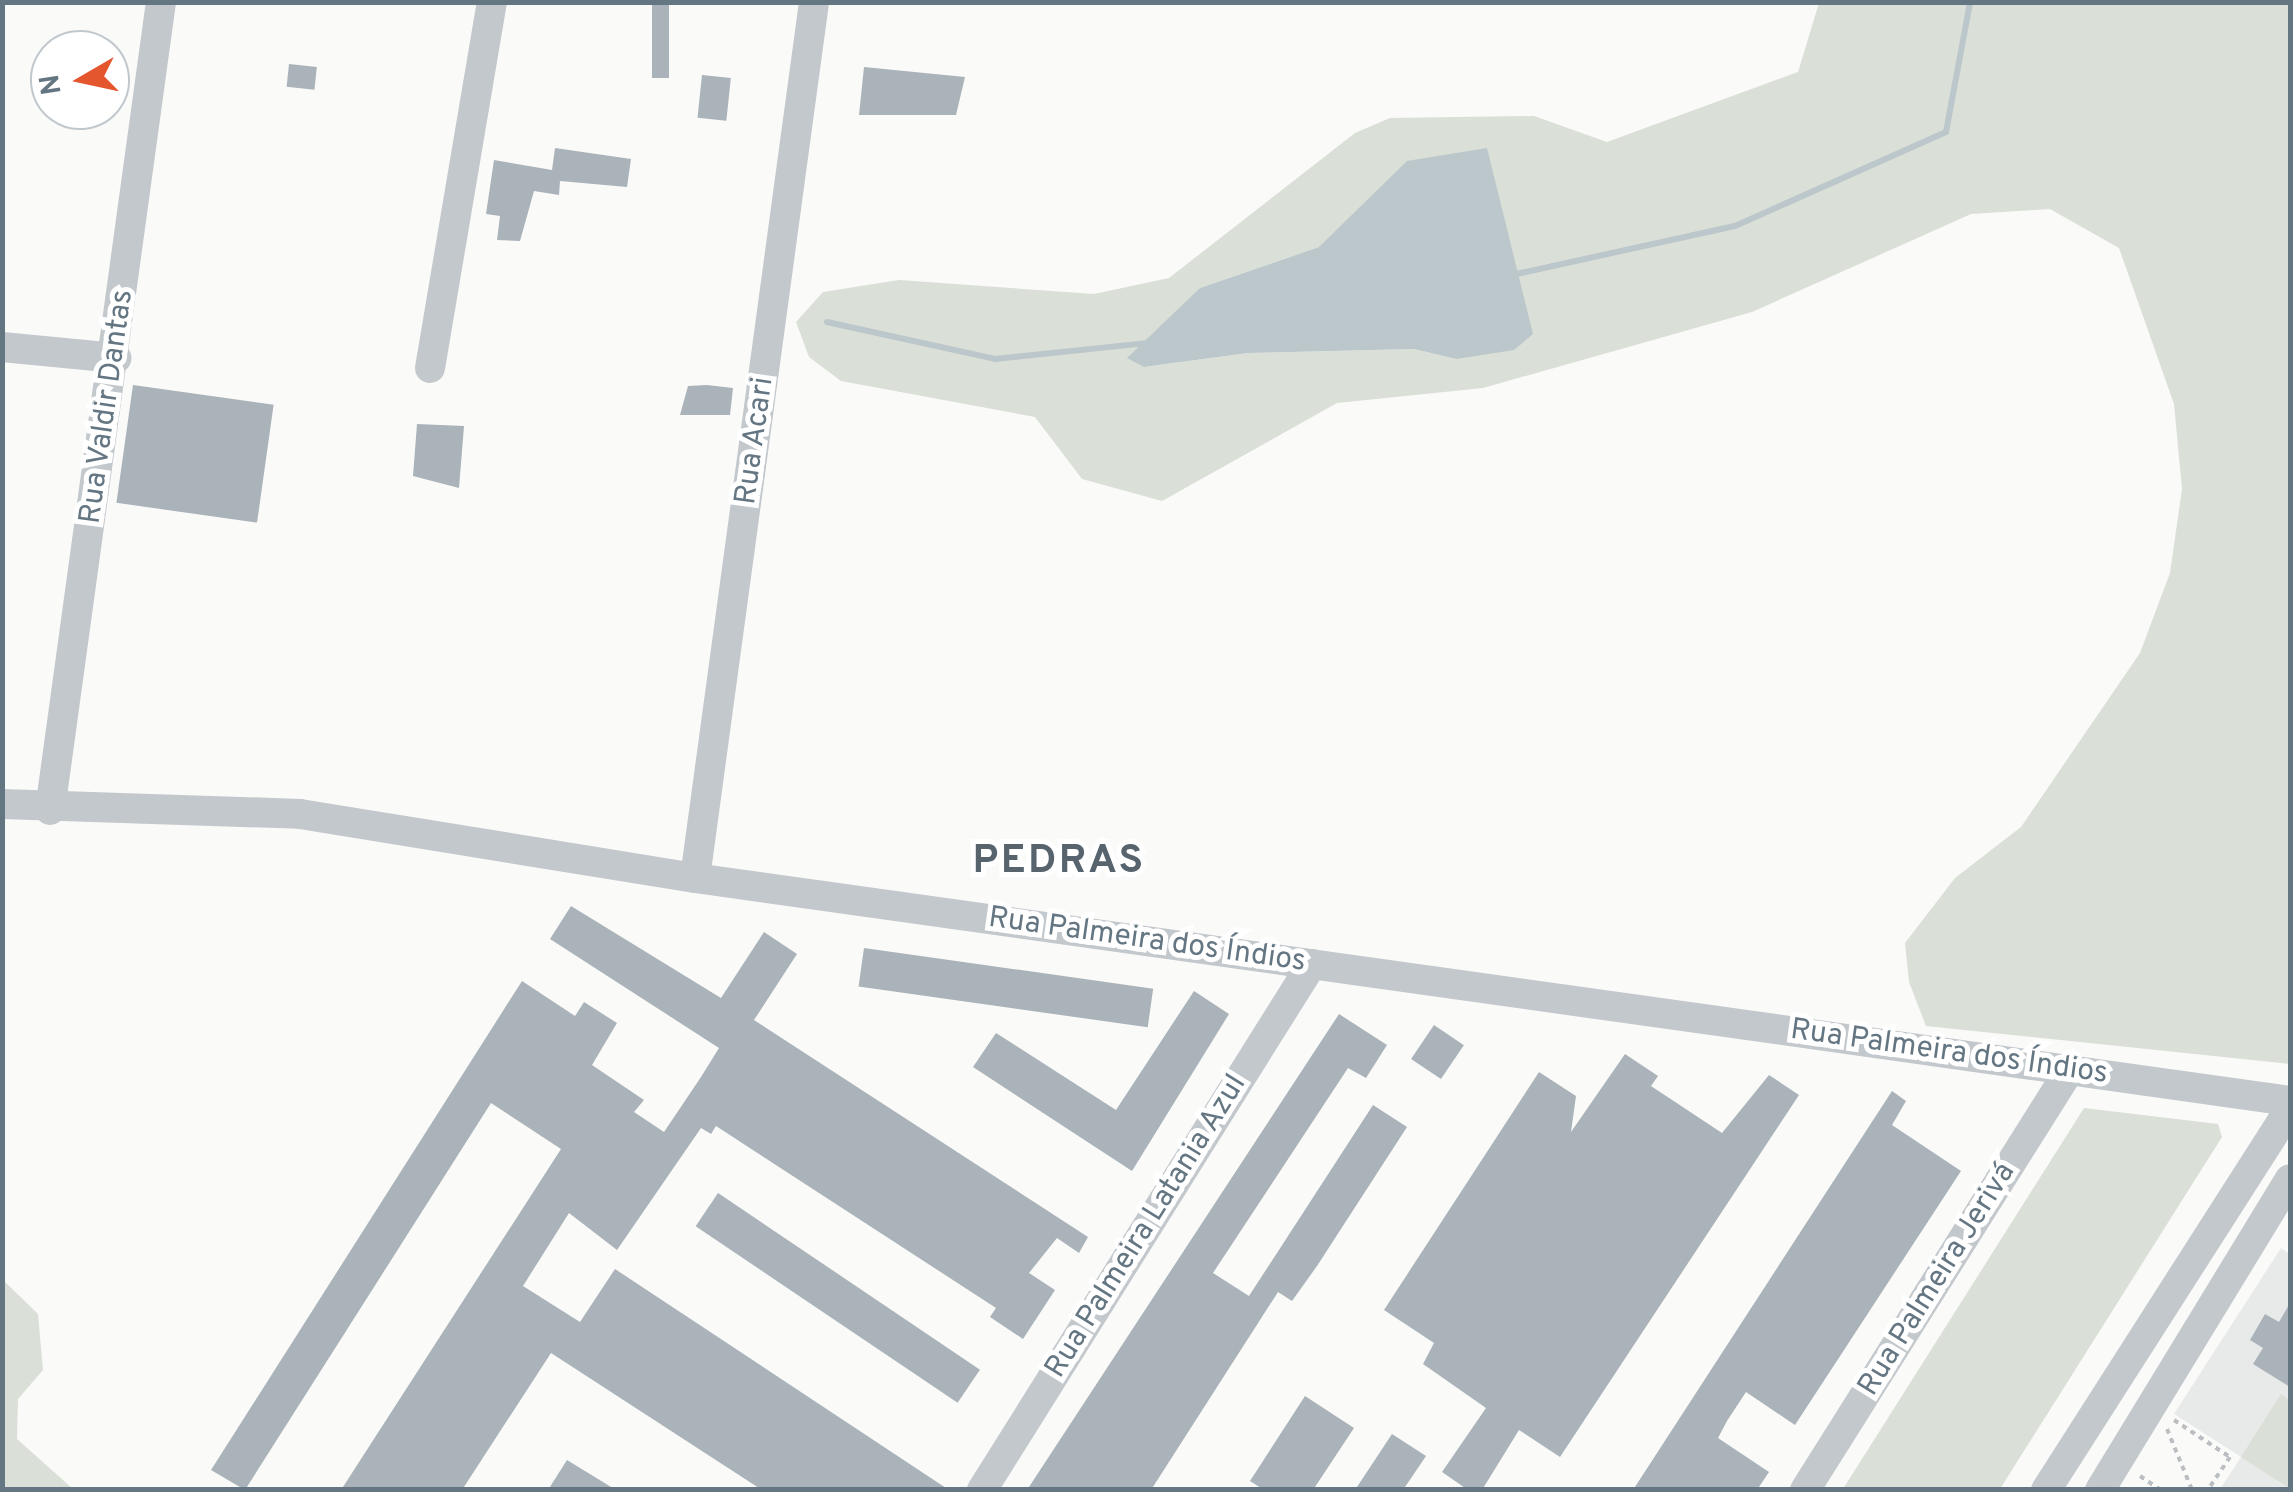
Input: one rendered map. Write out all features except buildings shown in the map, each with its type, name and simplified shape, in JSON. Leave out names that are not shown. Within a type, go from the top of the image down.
[{"type":"street","name":"Rua Valdir Dantas","points":[[50,810],[116,358],[161,2]]},
{"type":"street","points":[[430,368],[492,2]]},
{"type":"street","name":"Rua Acari","points":[[694,878],[814,2]]},
{"type":"street","points":[[2,346],[116,358]]},
{"type":"street","name":"Rua Palmeira dos Índios","points":[[2,804],[50,810],[300,814],[694,878],[2290,1100]]},
{"type":"street","name":"Rua Palmeira Latania Azul","points":[[982,1490],[1312,964]]},
{"type":"street","name":"Rua Palmeira Jerivá","points":[[1805,1490],[2070,1070]]},
{"type":"street","points":[[2046,1490],[2290,1109]]},
{"type":"street","points":[[2100,1490],[2290,1179]]},
{"type":"path","points":[[2192,1490],[2165,1418],[2230,1457],[2208,1490]]},
{"type":"path","points":[[2131,1470],[2161,1490]]},
{"type":"shaded area","points":[[1819,3],[2290,3],[2290,1064],[1926,1026],[1909,982],[1905,943],[1955,878],[2021,827],[2140,653],[2170,573],[2182,489],[2174,404],[2119,248],[2050,209],[1971,214],[1752,312],[1483,388],[1337,403],[1162,501],[1082,479],[1035,417],[841,381],[809,357],[796,322],[823,292],[899,280],[1094,294],[1169,278],[1355,133],[1390,118],[1534,116],[1607,142],[1798,72]],"holes":[[[1319,247],[1456,359],[1414,349],[1248,353],[1145,367],[1200,288]]]},
{"type":"shaded area","points":[[1487,148],[1533,334],[1514,350],[1456,359],[1414,349],[1248,353],[1144,367],[1127,358],[1200,288],[1319,247],[1407,161]]},
{"type":"shaded area","points":[[2084,1108],[2218,1124],[2222,1137],[2000,1489],[1843,1489]]},
{"type":"shaded area","points":[[2281,1248],[2290,1254],[2290,1401],[2281,1395],[2242,1457],[2289,1489],[2220,1489],[2241,1457],[2174,1414]]},
{"type":"shaded area","points":[[2,1279],[38,1314],[43,1370],[18,1399],[17,1439],[73,1489],[3,1489]]},
{"type":"shaded area","points":[[2281,1394],[2290,1401],[2290,1489],[2241,1457]]},
{"type":"waterway","points":[[1512,275],[1735,226],[1946,132],[1970,2]]},
{"type":"waterway","points":[[827,322],[995,359],[1146,343]]},
{"type":"district","name":"PEDRAS","points":[[1059,862]]}]
